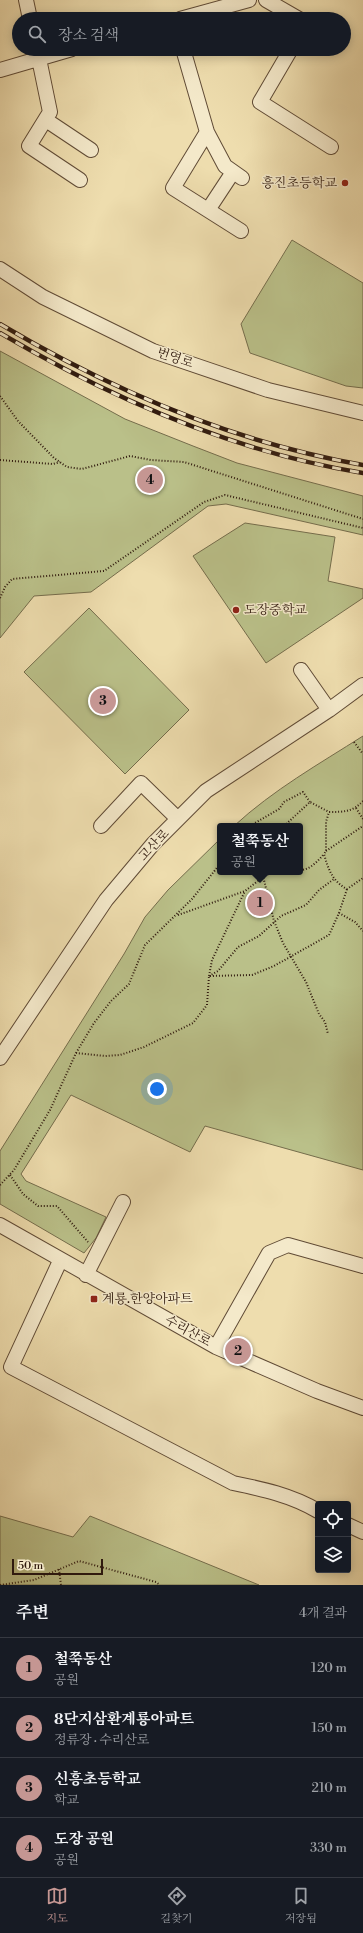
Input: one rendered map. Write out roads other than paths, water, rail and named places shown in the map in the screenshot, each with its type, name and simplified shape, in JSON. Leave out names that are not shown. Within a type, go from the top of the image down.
[{"type":"street","points":[[26,0],[29,12]]},
{"type":"street","points":[[205,12],[249,0]]},
{"type":"street","points":[[266,0],[287,12]]},
{"type":"street","points":[[0,70],[33,56]]},
{"type":"street","points":[[38,56],[50,112],[29,146],[80,180]]},
{"type":"street","points":[[185,56],[207,132],[225,166],[237,175],[208,210]]},
{"type":"street","points":[[287,56],[260,102],[331,147]]},
{"type":"street","points":[[46,120],[91,150]]},
{"type":"street","points":[[207,132],[173,188],[241,231]]},
{"type":"street","name":"번영로","points":[[0,269],[43,297],[153,351],[268,390],[363,413]]},
{"type":"street","points":[[301,670],[329,710]]},
{"type":"street","name":"고산로","points":[[0,1058],[106,900],[153,844],[206,791],[363,686]]},
{"type":"street","points":[[101,826],[141,782],[178,819]]},
{"type":"street","points":[[86,1275],[123,1202]]},
{"type":"street","name":"수리산로","points":[[0,1225],[60,1261],[216,1347],[317,1391],[363,1408]]},
{"type":"street","points":[[216,1347],[269,1253],[288,1245],[363,1266]]},
{"type":"street","points":[[60,1261],[11,1367],[233,1483],[266,1490],[299,1500],[315,1509]]},
{"type":"street","points":[[351,1526],[363,1532]]},
{"type":"railway","points":[[0,324],[86,371],[130,392],[176,411],[268,443],[363,465]]},
{"type":"railway","points":[[0,333],[86,380],[175,420],[268,452],[315,464],[363,473]]},
{"type":"place","name":"흥진초등학교","points":[[345,183]]},
{"type":"place","name":"도장 공원","points":[[150,480]]},
{"type":"place","name":"도장중학교","points":[[236,610]]},
{"type":"place","name":"신흥초등학교","points":[[103,701]]},
{"type":"place","name":"철쭉동산","points":[[260,903]]},
{"type":"place","name":"계룡.한양아파트","points":[[94,1299]]},
{"type":"place","name":"8단지삼환계룡아파트","points":[[238,1351]]}]
